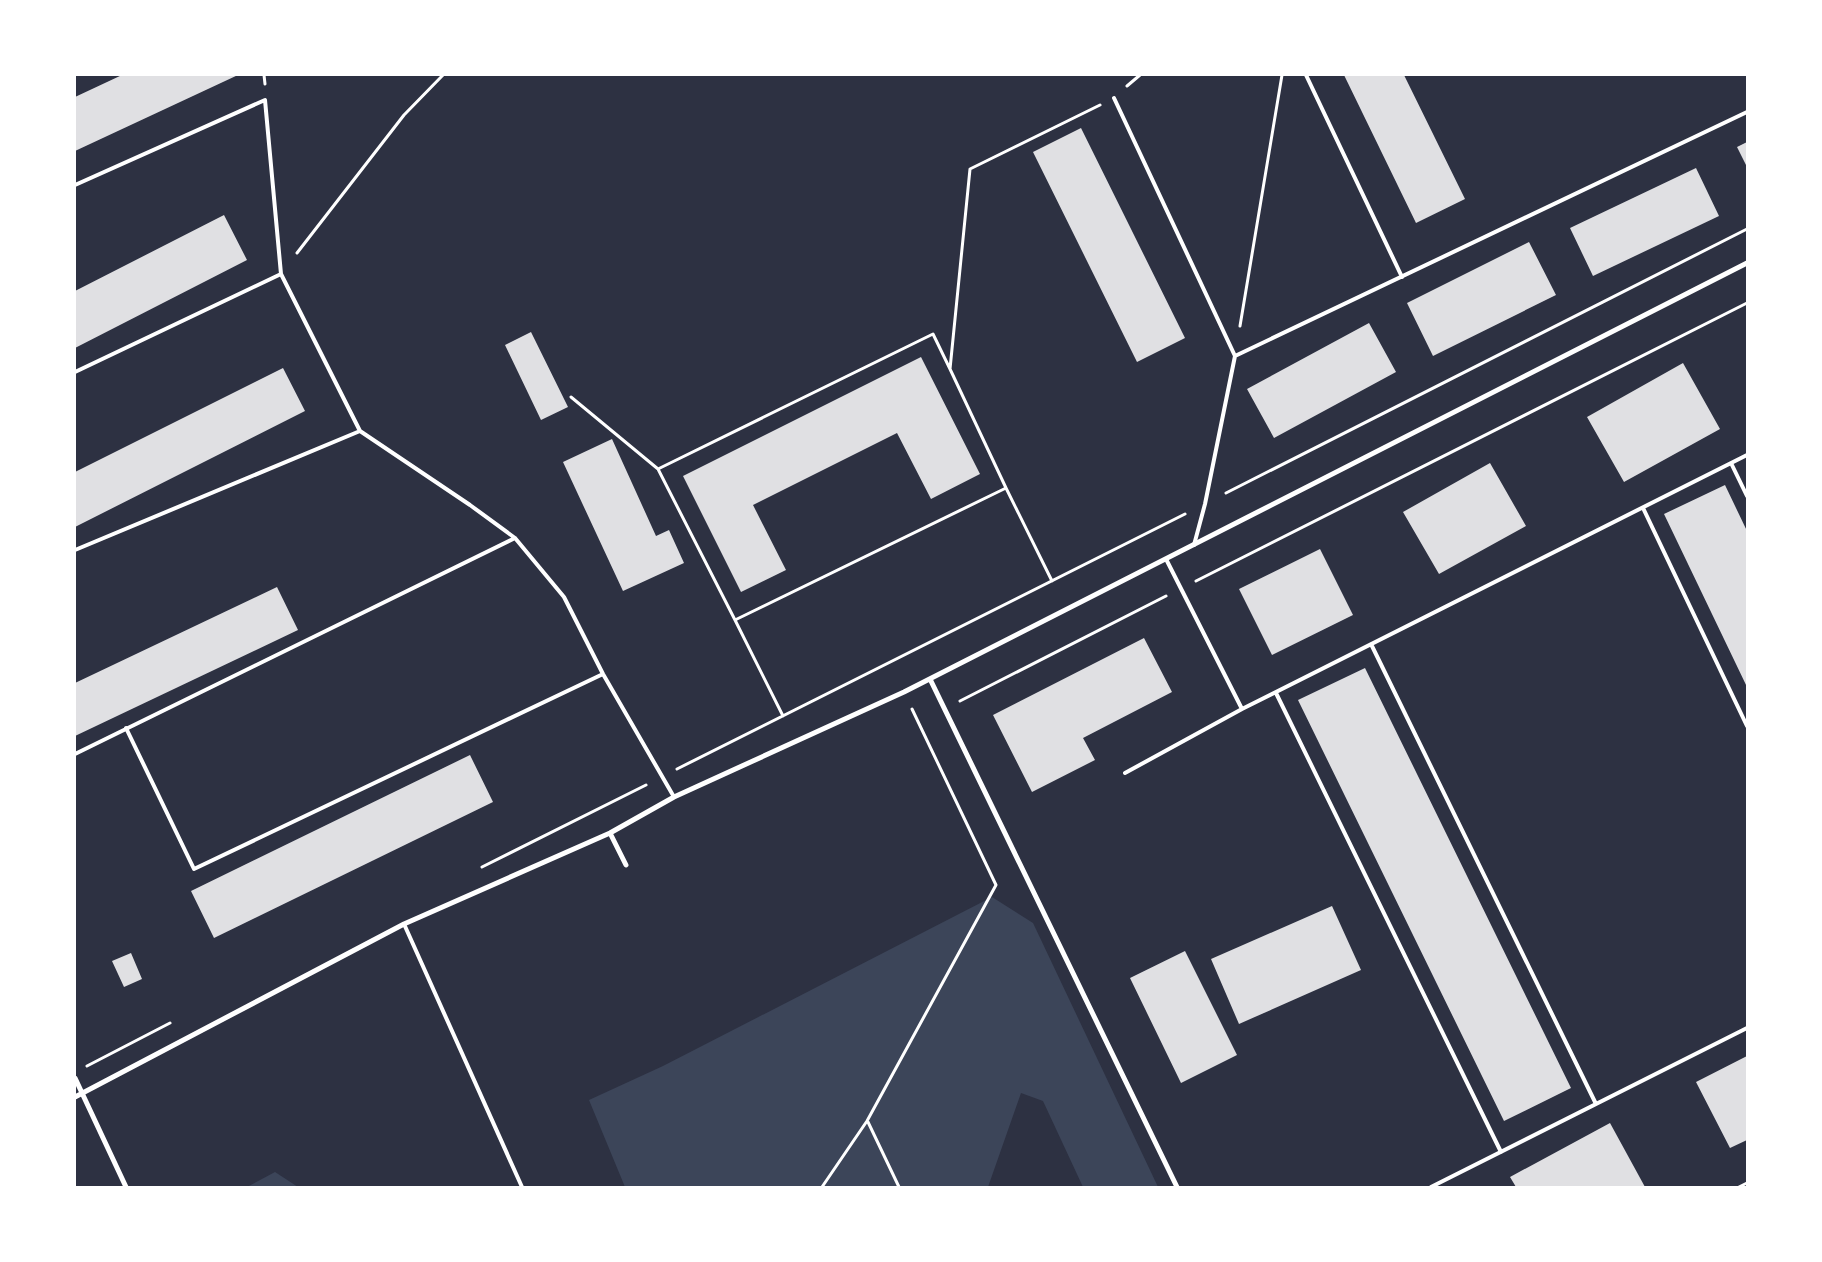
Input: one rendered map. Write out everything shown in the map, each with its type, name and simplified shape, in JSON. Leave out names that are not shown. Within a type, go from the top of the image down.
[{"type":"street","points":[[75,1097],[404,924],[610,833],[674,797],[904,692],[1747,263]]},
{"type":"street","points":[[930,679],[1177,1187]]},
{"type":"street","points":[[610,833],[626,865]]},
{"type":"street","points":[[75,1078],[126,1187]]},
{"type":"lane","points":[[1306,75],[1402,277]]},
{"type":"lane","points":[[1114,98],[1236,356],[1205,504],[1194,544]]},
{"type":"lane","points":[[75,185],[265,100],[281,274],[360,432],[470,504],[515,538],[564,597],[603,674],[674,797]]},
{"type":"lane","points":[[1236,356],[1747,112]]},
{"type":"lane","points":[[75,372],[281,274]]},
{"type":"lane","points":[[75,550],[360,432]]},
{"type":"lane","points":[[1124,773],[1371,644],[1747,455]]},
{"type":"lane","points":[[1731,463],[1747,496]]},
{"type":"lane","points":[[1643,508],[1747,726]]},
{"type":"lane","points":[[75,754],[515,538]]},
{"type":"lane","points":[[1166,559],[1242,710]]},
{"type":"lane","points":[[1371,644],[1596,1104]]},
{"type":"lane","points":[[126,728],[194,868],[603,674]]},
{"type":"lane","points":[[1276,693],[1501,1152]]},
{"type":"lane","points":[[404,924],[522,1187]]},
{"type":"lane","points":[[1431,1187],[1747,1028]]},
{"type":"path","points":[[281,274],[404,114],[443,75]]},
{"type":"path","points":[[950,370],[970,169],[1114,98],[1140,75]]},
{"type":"path","points":[[1236,356],[1282,75]]},
{"type":"path","points":[[476,870],[1205,504],[1747,228]]},
{"type":"path","points":[[944,708],[1747,303]]},
{"type":"path","points":[[658,469],[933,334],[1052,581]]},
{"type":"path","points":[[571,397],[658,469],[783,716]]},
{"type":"path","points":[[735,620],[1006,488]]},
{"type":"path","points":[[822,1187],[867,1121],[996,885],[904,692]]},
{"type":"path","points":[[84,1067],[173,1022]]},
{"type":"path","points":[[867,1121],[900,1187]]},
{"type":"path","points":[[1739,1187],[1747,1183]]},
{"type":"shaded area","points":[[992,897],[1033,923],[1158,1187],[1083,1187],[1043,1101],[1021,1093],[988,1187],[625,1187],[589,1100],[663,1066]]},
{"type":"shaded area","points":[[275,1172],[298,1187],[247,1187]]},
{"type":"building","points":[[122,75],[238,75],[75,151],[75,97]]},
{"type":"building","points":[[1344,75],[1404,75],[1465,199],[1416,223]]},
{"type":"building","points":[[1081,128],[1185,338],[1137,362],[1033,152]]},
{"type":"building","points":[[1747,142],[1747,167],[1737,147]]},
{"type":"building","points":[[1696,168],[1719,216],[1593,276],[1570,228]]},
{"type":"building","points":[[224,215],[247,260],[75,348],[75,291]]},
{"type":"building","points":[[1529,242],[1556,295],[1433,356],[1407,303]]},
{"type":"building","points":[[1369,323],[1396,372],[1274,438],[1247,389]]},
{"type":"building","points":[[531,332],[568,407],[541,420],[505,345]]},
{"type":"building","points":[[921,357],[980,474],[931,499],[897,433],[753,505],[786,570],[741,592],[683,476]]},
{"type":"building","points":[[1683,363],[1720,429],[1624,482],[1587,417]]},
{"type":"building","points":[[283,368],[305,411],[75,527],[75,472]]},
{"type":"building","points":[[612,439],[656,536],[669,530],[684,563],[623,591],[563,462]]},
{"type":"building","points":[[1490,463],[1526,526],[1439,574],[1403,512]]},
{"type":"building","points":[[1725,485],[1747,531],[1747,687],[1664,514]]},
{"type":"building","points":[[1320,549],[1353,615],[1272,655],[1239,589]]},
{"type":"building","points":[[277,587],[298,630],[75,736],[75,683]]},
{"type":"building","points":[[1144,638],[1172,692],[1083,738],[1095,760],[1032,792],[993,715]]},
{"type":"building","points":[[1365,668],[1571,1088],[1504,1121],[1298,700]]},
{"type":"building","points":[[470,755],[493,802],[214,938],[191,891]]},
{"type":"building","points":[[1332,906],[1361,970],[1239,1024],[1211,959]]},
{"type":"building","points":[[1185,951],[1237,1055],[1181,1083],[1130,978]]},
{"type":"building","points":[[131,953],[142,979],[124,987],[112,961]]},
{"type":"building","points":[[1747,1056],[1747,1140],[1730,1148],[1696,1082]]},
{"type":"building","points":[[1610,1123],[1645,1187],[1516,1187],[1510,1177]]}]
